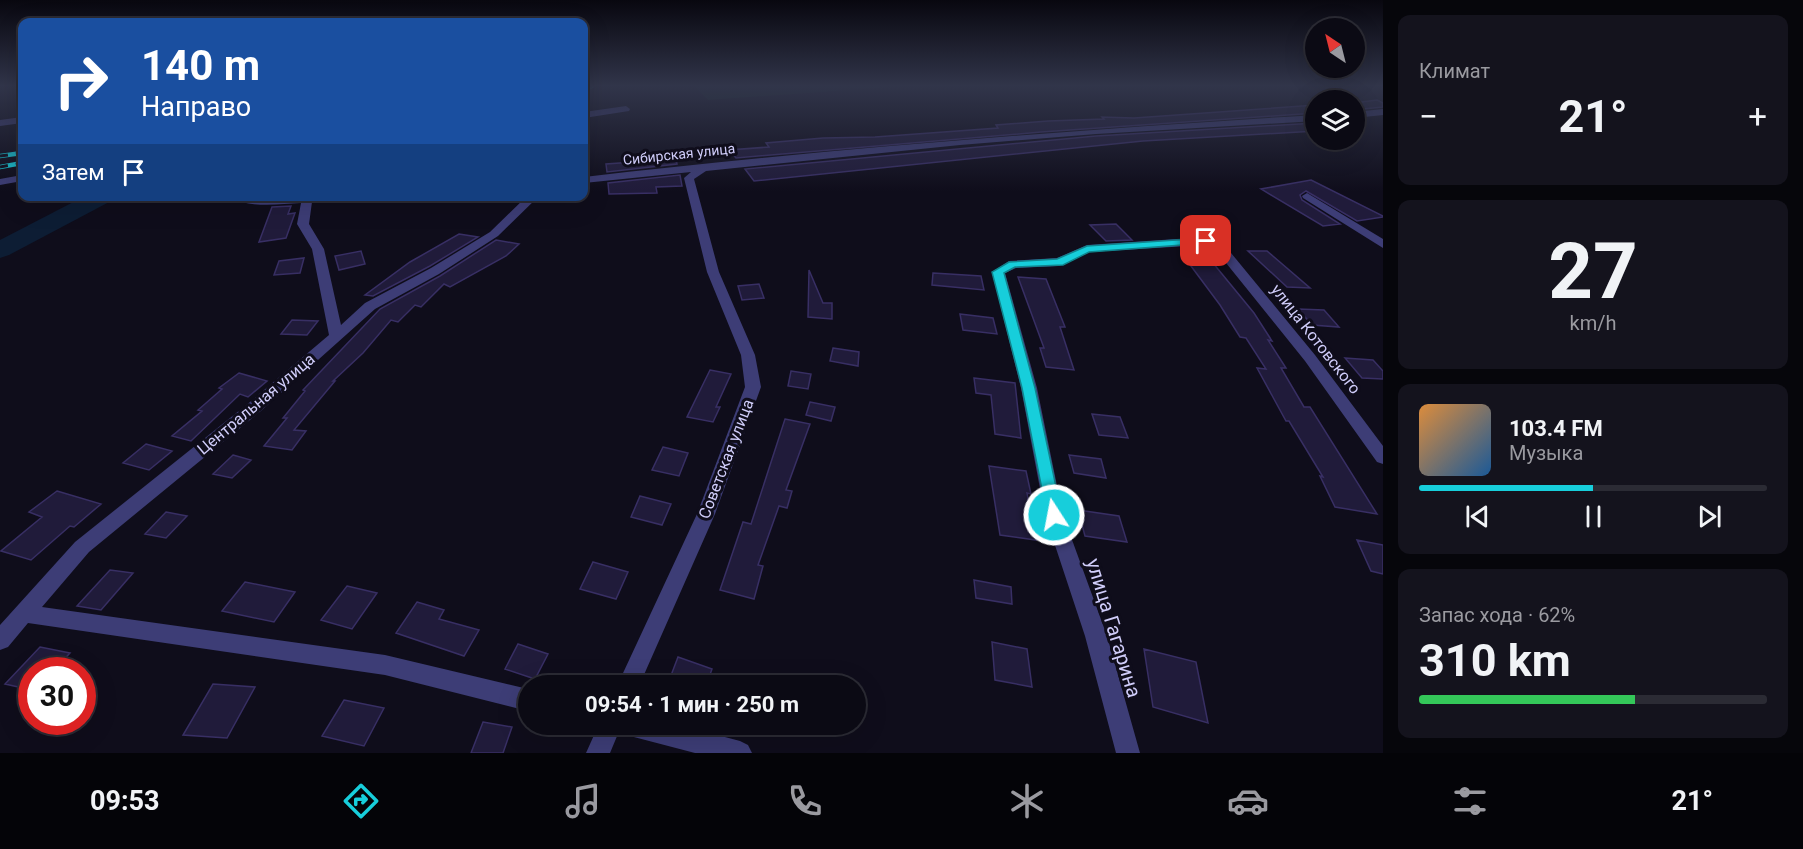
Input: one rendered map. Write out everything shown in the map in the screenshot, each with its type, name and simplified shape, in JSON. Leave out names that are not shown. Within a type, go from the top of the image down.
[{"type":"street","name":"Сибирская улица","points":[[588,180],[708,166],[1096,131],[1263,121]]},
{"type":"street","name":"Советская улица","points":[[633,675],[706,514],[753,387],[748,355],[714,272],[689,178],[708,166]]},
{"type":"street","points":[[0,182],[18,179]]},
{"type":"street","points":[[1307,196],[1383,244]]},
{"type":"street","points":[[307,201],[303,224],[318,249],[336,336]]},
{"type":"street","name":"Центральная улица","points":[[0,640],[82,547],[256,406],[370,306],[435,271],[494,234],[529,201]]},
{"type":"street","name":"улица Гагарина","points":[[1128,753],[1096,636],[1054,515],[1029,388],[998,272],[1013,264],[1059,262],[1087,249],[1206,241],[1218,245]]},
{"type":"street","name":"улица Котовского","points":[[1218,245],[1310,358],[1383,458]]},
{"type":"street","points":[[22,613],[385,665],[518,698]]},
{"type":"street","points":[[598,753],[606,735]]},
{"type":"street","points":[[672,735],[740,753]]},
{"type":"building","points":[[1046,121],[1198,121],[736,158],[729,150],[769,147],[766,143],[823,138],[875,137],[998,128],[996,125]]},
{"type":"building","points":[[1305,124],[1305,132],[1143,141],[754,181],[745,169],[1096,136]]},
{"type":"building","points":[[676,159],[677,164],[607,172],[606,164]]},
{"type":"building","points":[[680,175],[682,186],[656,187],[657,193],[609,194],[608,183]]},
{"type":"building","points":[[1311,180],[1383,217],[1357,221],[1306,191],[1300,195],[1302,200],[1340,224],[1323,226],[1261,189]]},
{"type":"building","points":[[291,206],[288,214],[295,213],[286,238],[259,242],[272,207]]},
{"type":"building","points":[[1116,224],[1132,240],[1106,241],[1090,225]]},
{"type":"building","points":[[459,234],[478,237],[373,296],[365,295],[410,262]]},
{"type":"building","points":[[496,240],[519,244],[506,256],[450,287],[444,284],[421,307],[415,305],[398,322],[391,320],[363,353],[333,381],[335,381],[294,430],[306,431],[292,450],[264,446],[287,418],[283,418],[305,391],[303,390],[380,309],[440,276]]},
{"type":"building","points":[[361,251],[365,264],[339,270],[335,256]]},
{"type":"building","points":[[1248,251],[1267,251],[1310,288],[1287,287]]},
{"type":"building","points":[[304,258],[300,273],[274,275],[279,261]]},
{"type":"building","points":[[1188,262],[1213,263],[1254,313],[1272,341],[1268,340],[1286,368],[1281,368],[1304,407],[1310,407],[1377,514],[1335,507],[1320,476],[1323,477],[1289,421],[1286,421],[1257,368],[1266,369],[1246,338],[1240,337]]},
{"type":"building","points":[[809,270],[823,303],[832,303],[832,319],[808,317]]},
{"type":"building","points":[[933,273],[981,276],[984,290],[932,285]]},
{"type":"building","points":[[1018,277],[1046,279],[1065,327],[1060,327],[1074,370],[1046,367],[1040,348],[1044,348]]},
{"type":"building","points":[[759,284],[764,298],[742,300],[738,286]]},
{"type":"building","points":[[1298,309],[1324,310],[1339,327],[1312,325]]},
{"type":"building","points":[[960,314],[993,318],[997,334],[963,330]]},
{"type":"building","points":[[292,320],[318,321],[307,335],[281,334]]},
{"type":"building","points":[[833,348],[859,352],[858,366],[830,361]]},
{"type":"building","points":[[1345,358],[1373,360],[1383,371],[1383,379],[1362,378]]},
{"type":"building","points":[[710,370],[731,374],[716,407],[720,407],[713,422],[687,417]]},
{"type":"building","points":[[791,371],[811,374],[808,389],[788,386]]},
{"type":"building","points":[[239,373],[267,381],[248,397],[240,394],[191,441],[172,436],[202,411],[198,410],[222,389],[219,388]]},
{"type":"building","points":[[974,378],[1015,383],[1021,438],[995,434],[991,395],[976,393]]},
{"type":"building","points":[[810,402],[835,407],[831,421],[806,415]]},
{"type":"building","points":[[1092,414],[1120,417],[1128,438],[1099,435]]},
{"type":"building","points":[[785,419],[810,424],[786,490],[792,491],[787,508],[779,506],[758,565],[763,566],[754,599],[720,590],[743,522],[751,524]]},
{"type":"building","points":[[146,444],[172,451],[149,470],[123,463]]},
{"type":"building","points":[[663,447],[688,453],[679,476],[652,470]]},
{"type":"building","points":[[233,455],[251,460],[232,478],[213,474]]},
{"type":"building","points":[[1069,455],[1101,459],[1106,478],[1074,473]]},
{"type":"building","points":[[989,466],[1026,471],[1031,494],[1027,493],[1036,540],[1000,535]]},
{"type":"building","points":[[57,491],[101,504],[74,527],[70,526],[31,560],[1,551],[42,517],[29,512]]},
{"type":"building","points":[[640,496],[671,504],[662,525],[631,517]]},
{"type":"building","points":[[1078,510],[1119,516],[1127,542],[1085,536]]},
{"type":"building","points":[[166,512],[187,516],[166,538],[145,534]]},
{"type":"building","points":[[1357,540],[1383,545],[1383,574],[1371,571]]},
{"type":"building","points":[[593,562],[628,572],[616,599],[580,589]]},
{"type":"building","points":[[110,570],[133,573],[101,610],[77,606]]},
{"type":"building","points":[[974,580],[1011,587],[1012,604],[976,598]]},
{"type":"building","points":[[245,582],[295,592],[274,622],[222,611]]},
{"type":"building","points":[[347,586],[377,593],[352,629],[321,620]]},
{"type":"building","points":[[417,602],[444,610],[439,619],[479,630],[464,656],[396,633]]},
{"type":"building","points":[[992,642],[1027,649],[1032,687],[995,680]]},
{"type":"building","points":[[518,644],[548,654],[537,675],[523,675],[505,669]]},
{"type":"building","points":[[40,647],[70,653],[66,657],[31,657]]},
{"type":"building","points":[[1144,649],[1196,662],[1208,723],[1153,707]]},
{"type":"building","points":[[678,657],[712,669],[710,675],[671,675]]},
{"type":"building","points":[[18,670],[18,687],[5,684]]},
{"type":"building","points":[[213,684],[255,687],[227,738],[183,735]]},
{"type":"building","points":[[344,700],[384,708],[364,746],[322,736]]},
{"type":"building","points":[[483,722],[512,727],[503,753],[471,753]]},
{"type":"waterway","points":[[0,250],[93,201]]},
{"type":"railway","points":[[0,156],[18,154]]},
{"type":"railway","points":[[0,167],[18,164]]},
{"type":"route","points":[[1054,515],[1029,388],[998,272],[1013,264],[1059,262],[1087,249],[1206,241]]}]
